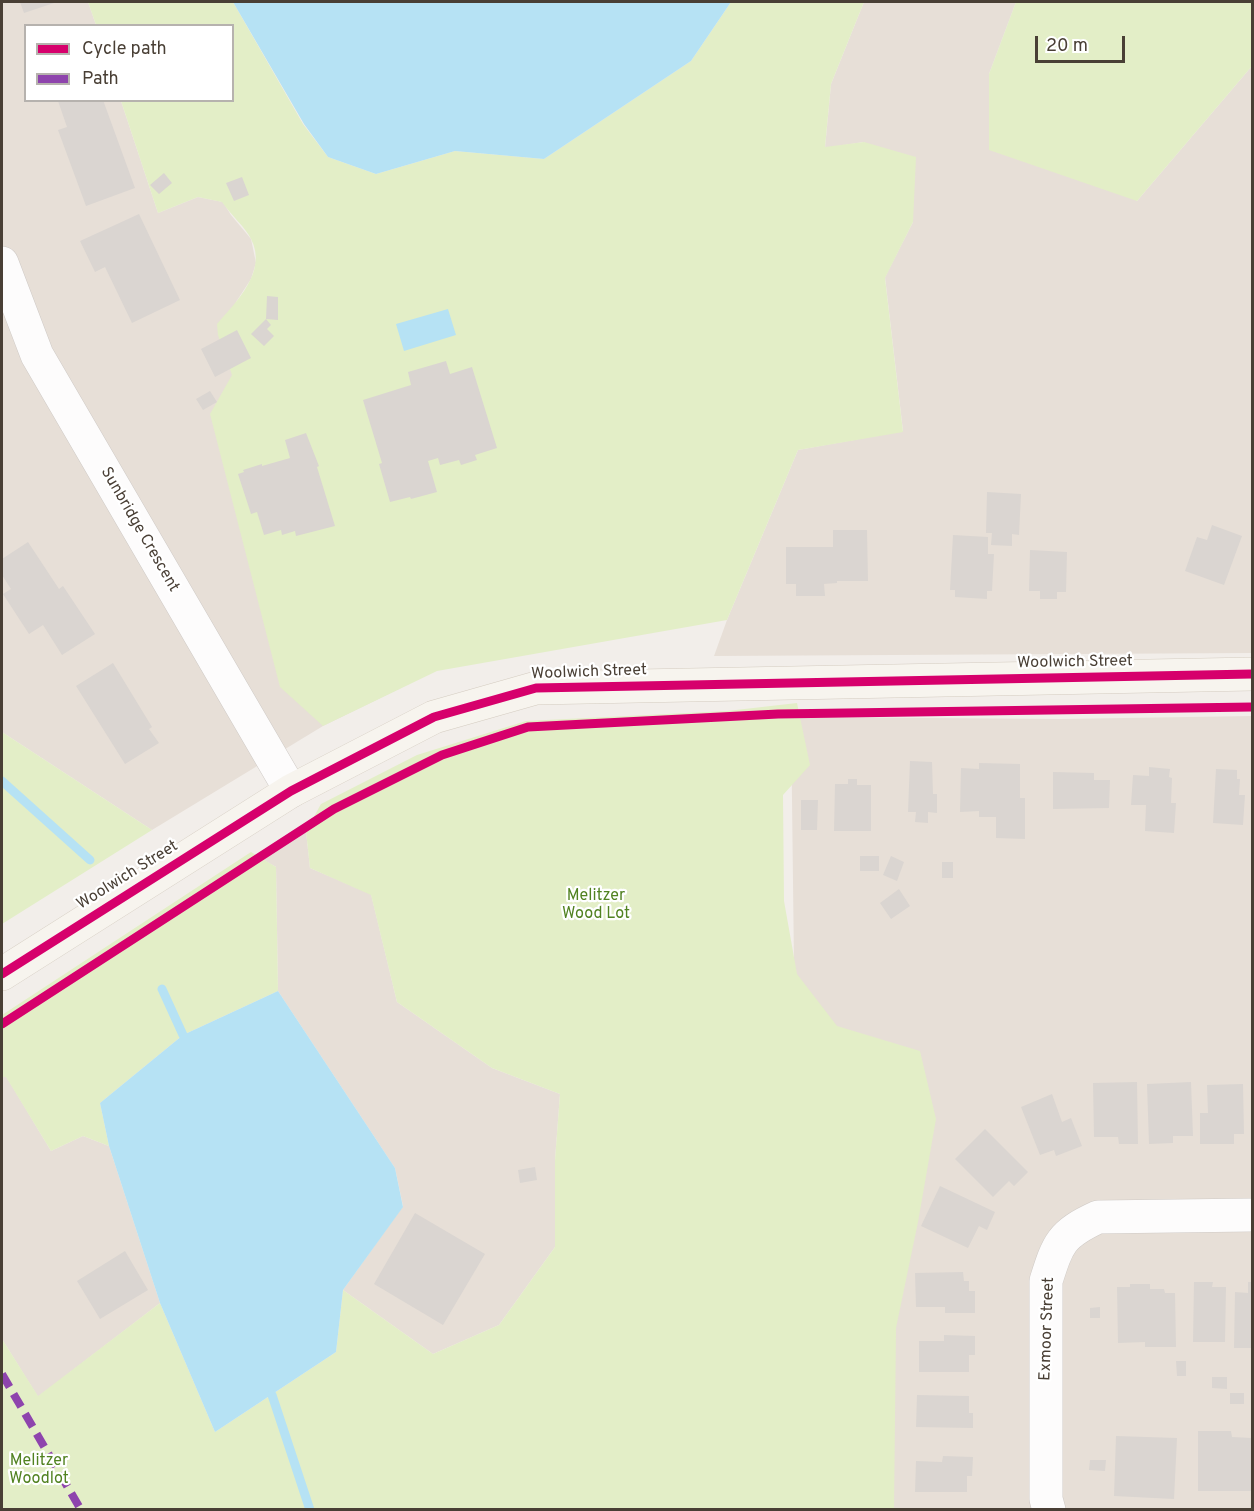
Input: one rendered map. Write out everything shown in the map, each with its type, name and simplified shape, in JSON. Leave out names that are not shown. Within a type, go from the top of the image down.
[{"type":"street","name":"Sunbridge Crescent","points":[[2,263],[38,355],[291,791]]},
{"type":"street","name":"Woolwich Street","points":[[2,974],[291,791],[434,717],[536,687],[1252,674]]},
{"type":"street","name":"Exmoor Street","points":[[1049,1509],[1046,1499],[1046,1281],[1056,1249],[1076,1227],[1098,1217],[1252,1215]]},
{"type":"shaded area","points":[[2,2],[88,2],[96,24],[24,24],[24,102],[121,102],[158,213],[198,197],[223,202],[251,239],[256,263],[251,279],[236,302],[409,684],[323,726],[152,830],[2,732]]},
{"type":"shaded area","points":[[864,2],[1016,2],[989,74],[1137,201],[1252,66],[1252,653],[714,656],[798,450],[903,431],[885,277],[913,222],[864,142],[825,148],[831,84]]},
{"type":"shaded area","points":[[1252,716],[1252,1509],[858,1509],[795,1046],[791,717],[1061,719]]},
{"type":"shaded area","points":[[306,831],[310,868],[371,894],[397,1002],[492,1068],[560,1094],[555,1160],[555,1247],[499,1325],[433,1354],[343,1290],[403,1206],[395,1168],[278,991],[276,867],[262,859]]},
{"type":"shaded area","points":[[6,1076],[51,1151],[83,1136],[109,1146],[160,1303],[38,1397],[2,1339],[2,1077]]},
{"type":"green space","points":[[88,2],[233,2],[303,124],[328,157],[376,174],[455,151],[544,159],[691,61],[731,2],[864,2],[831,84],[825,147],[864,142],[916,157],[913,222],[885,278],[903,432],[798,450],[727,620],[437,671],[323,726],[280,687],[210,414],[232,375],[218,335],[217,324],[241,296],[253,274],[256,263],[255,251],[249,235],[222,202],[198,197],[158,213],[121,102],[234,102],[234,24],[96,24]]},
{"type":"green space","points":[[1016,2],[1252,2],[1252,66],[1137,201],[989,150],[989,74]]},
{"type":"green space","name":"Melitzer Wood Lot","points":[[797,703],[810,765],[783,795],[784,901],[797,974],[837,1026],[920,1051],[936,1119],[896,1328],[894,1509],[2,1509],[2,1339],[38,1396],[160,1303],[215,1432],[336,1352],[343,1290],[433,1354],[499,1325],[555,1247],[555,1160],[560,1094],[492,1068],[397,1002],[371,895],[310,868],[306,831],[321,804],[417,755],[526,721],[727,711]]},
{"type":"green space","points":[[2,732],[152,830],[2,924]]},
{"type":"green space","points":[[251,852],[276,867],[278,991],[183,1035],[100,1103],[109,1146],[83,1136],[51,1151],[6,1077],[2,1077],[2,1015]]},
{"type":"water","points":[[233,2],[731,2],[691,61],[544,159],[455,151],[376,174],[328,157],[304,124]]},
{"type":"water","points":[[448,309],[456,335],[404,351],[396,324]]},
{"type":"water","points":[[278,991],[395,1168],[403,1207],[343,1290],[336,1352],[215,1432],[160,1303],[109,1146],[100,1103],[183,1035]]},
{"type":"building","points":[[20,2],[57,2],[24,13]]},
{"type":"building","points":[[58,102],[104,102],[135,188],[86,206],[58,130],[67,127]]},
{"type":"building","points":[[164,173],[172,183],[159,194],[150,185]]},
{"type":"building","points":[[242,177],[249,195],[234,201],[226,183]]},
{"type":"building","points":[[139,214],[180,300],[132,323],[105,267],[95,272],[80,241]]},
{"type":"building","points":[[267,296],[278,297],[278,320],[266,319]]},
{"type":"building","points":[[266,319],[271,325],[267,329],[274,336],[264,346],[251,334]]},
{"type":"building","points":[[237,330],[251,358],[215,377],[201,349]]},
{"type":"building","points":[[446,361],[450,374],[472,367],[497,448],[475,455],[477,460],[461,465],[459,460],[440,465],[438,458],[428,461],[437,492],[390,502],[379,464],[382,463],[363,400],[411,385],[408,372]]},
{"type":"building","points":[[210,391],[217,402],[203,410],[196,399]]},
{"type":"building","points":[[306,433],[319,466],[317,467],[335,526],[296,536],[295,531],[282,535],[281,530],[264,535],[257,512],[251,514],[238,474],[262,464],[262,466],[290,458],[285,440]]},
{"type":"building","points":[[987,492],[1021,494],[1019,535],[1012,534],[1012,546],[991,545],[992,533],[986,533]]},
{"type":"building","points":[[1212,525],[1242,536],[1224,585],[1185,571],[1197,537],[1207,540]]},
{"type":"building","points":[[833,530],[867,530],[868,581],[837,581],[837,583],[824,584],[825,596],[796,596],[796,584],[786,584],[786,547],[833,547]]},
{"type":"building","points":[[953,535],[988,537],[988,554],[994,554],[992,591],[987,591],[987,599],[955,597],[955,590],[950,590]]},
{"type":"building","points":[[28,542],[59,589],[63,586],[95,634],[62,655],[43,625],[29,634],[3,594],[11,589],[2,575],[2,559]]},
{"type":"building","points":[[1030,550],[1067,552],[1066,592],[1057,592],[1057,599],[1040,599],[1040,591],[1029,591]]},
{"type":"building","points":[[113,663],[152,727],[149,729],[159,743],[125,764],[76,686]]},
{"type":"building","points":[[910,761],[932,762],[933,794],[937,794],[937,813],[928,812],[928,823],[915,822],[916,812],[908,812]]},
{"type":"building","points":[[979,763],[1020,764],[1020,798],[1025,798],[1025,839],[996,838],[996,817],[979,817],[979,811],[960,812],[961,768],[979,769]]},
{"type":"building","points":[[1149,767],[1170,769],[1171,803],[1176,803],[1174,833],[1145,831],[1146,805],[1131,805],[1133,775],[1149,776]]},
{"type":"building","points":[[1216,769],[1237,770],[1237,779],[1240,779],[1239,795],[1245,795],[1243,825],[1213,823]]},
{"type":"building","points":[[1053,772],[1094,773],[1094,780],[1110,780],[1109,808],[1053,809]]},
{"type":"building","points":[[848,779],[857,779],[857,785],[871,785],[871,831],[834,831],[835,784],[848,784]]},
{"type":"building","points":[[801,800],[818,800],[817,830],[801,830]]},
{"type":"building","points":[[860,856],[879,856],[879,871],[860,871]]},
{"type":"building","points":[[891,856],[904,862],[897,881],[883,875]]},
{"type":"building","points":[[942,862],[953,862],[953,878],[942,878]]},
{"type":"building","points":[[899,889],[910,906],[891,919],[880,903]]},
{"type":"building","points":[[1137,1082],[1138,1144],[1119,1144],[1118,1137],[1094,1137],[1093,1083]]},
{"type":"building","points":[[1191,1082],[1193,1136],[1173,1136],[1173,1143],[1149,1144],[1147,1084]]},
{"type":"building","points":[[1243,1084],[1244,1134],[1234,1134],[1234,1144],[1200,1144],[1200,1113],[1208,1113],[1207,1085]]},
{"type":"building","points":[[1052,1094],[1062,1122],[1071,1118],[1082,1146],[1056,1156],[1054,1150],[1040,1155],[1021,1107]]},
{"type":"building","points":[[985,1129],[1028,1172],[1014,1186],[1009,1181],[993,1197],[955,1159]]},
{"type":"building","points":[[535,1167],[537,1180],[520,1183],[518,1170]]},
{"type":"building","points":[[940,1186],[995,1212],[987,1230],[979,1226],[968,1248],[921,1226]]},
{"type":"building","points":[[415,1213],[485,1254],[443,1325],[374,1284]]},
{"type":"building","points":[[125,1251],[148,1290],[100,1319],[77,1281]]},
{"type":"building","points":[[963,1272],[964,1281],[969,1281],[969,1291],[975,1291],[975,1313],[945,1313],[945,1307],[916,1307],[915,1273]]},
{"type":"building","points":[[1194,1282],[1213,1282],[1212,1287],[1226,1287],[1225,1342],[1193,1342]]},
{"type":"building","points":[[1248,1282],[1252,1282],[1252,1348],[1234,1348],[1235,1292],[1248,1293]]},
{"type":"building","points":[[1130,1284],[1150,1284],[1150,1289],[1164,1289],[1165,1293],[1175,1293],[1176,1347],[1145,1347],[1145,1342],[1118,1343],[1117,1287],[1130,1287]]},
{"type":"building","points":[[1100,1307],[1100,1318],[1090,1318],[1090,1308]]},
{"type":"building","points":[[944,1335],[975,1336],[975,1355],[969,1355],[969,1372],[919,1372],[919,1341],[944,1341]]},
{"type":"building","points":[[1176,1361],[1186,1361],[1186,1376],[1177,1376]]},
{"type":"building","points":[[1212,1377],[1227,1377],[1227,1389],[1212,1388]]},
{"type":"building","points":[[1230,1393],[1244,1393],[1244,1404],[1230,1404]]},
{"type":"building","points":[[917,1395],[969,1396],[969,1413],[973,1413],[973,1428],[916,1427]]},
{"type":"building","points":[[1198,1431],[1231,1431],[1232,1437],[1252,1438],[1252,1491],[1198,1491]]},
{"type":"building","points":[[1116,1436],[1177,1438],[1174,1499],[1114,1496]]},
{"type":"building","points":[[943,1456],[973,1457],[972,1476],[967,1476],[967,1492],[915,1492],[916,1461],[942,1462]]},
{"type":"building","points":[[1090,1460],[1106,1460],[1105,1471],[1089,1470]]},
{"type":"waterway","points":[[2,781],[90,860]]},
{"type":"waterway","points":[[162,989],[183,1035]]},
{"type":"waterway","points":[[272,1395],[310,1510]]},
{"type":"marked path","points":[[2,1374],[81,1510]]},
{"type":"cycle path","points":[[2,974],[291,791],[434,717],[536,688],[1252,674]]},
{"type":"cycle path","points":[[2,1024],[334,809],[442,755],[528,727],[778,714],[1252,707]]},
{"type":"park label","name":"Melitzer Woodlot","points":[[39,1471]]}]
